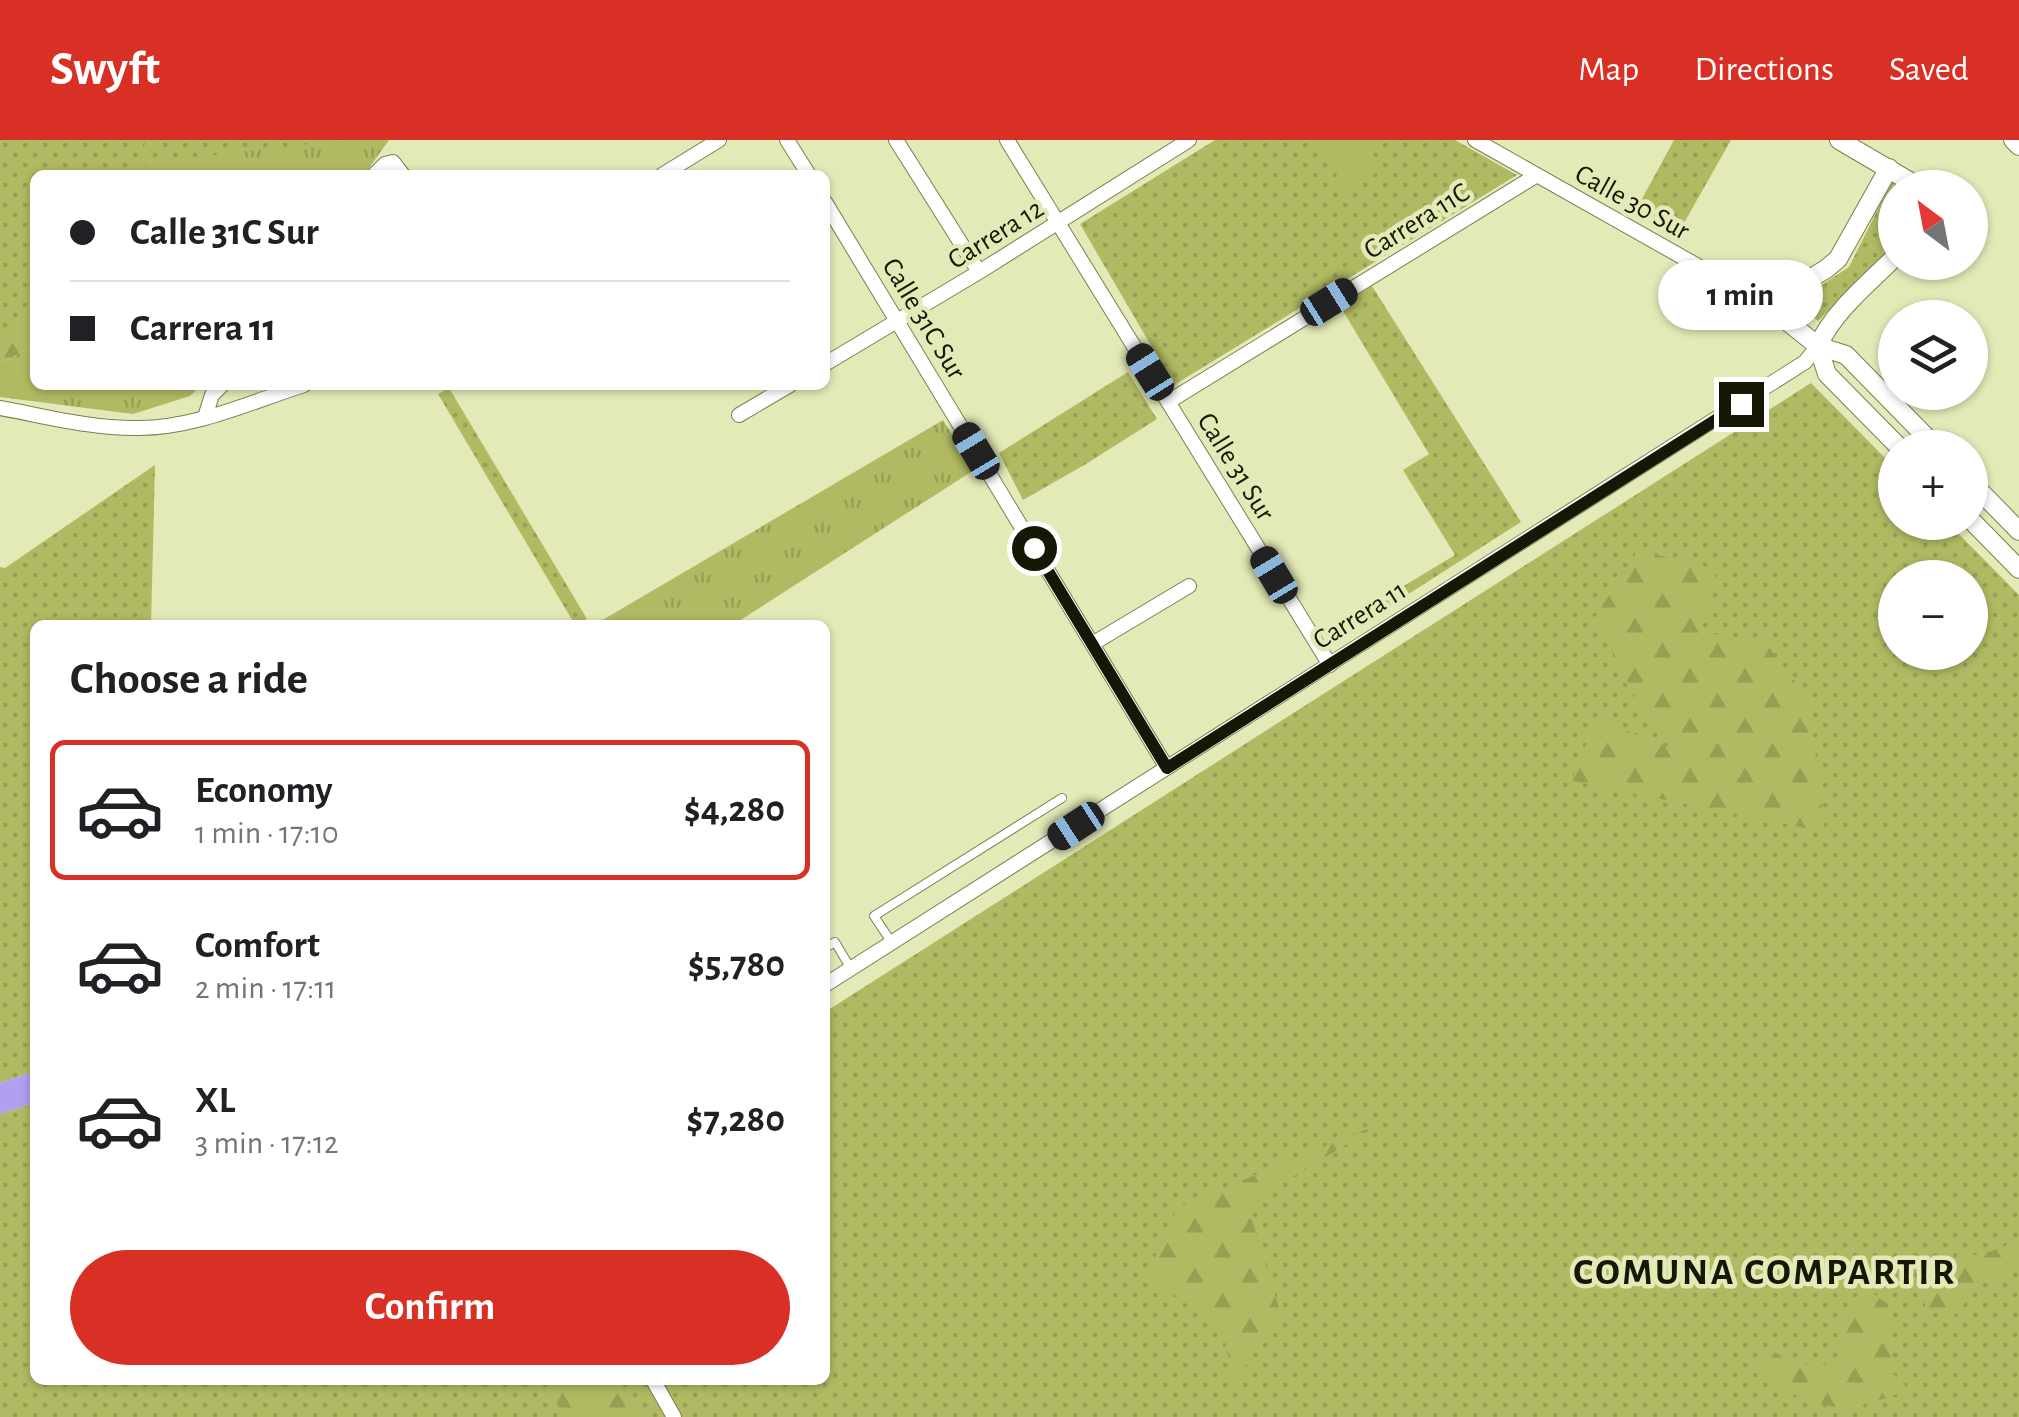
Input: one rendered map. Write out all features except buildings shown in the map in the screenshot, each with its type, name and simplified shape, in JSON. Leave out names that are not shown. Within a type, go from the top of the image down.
[{"type":"street","points":[[670,170],[719,140]]},
{"type":"street","points":[[788,140],[805,170]]},
{"type":"street","points":[[896,140],[979,272]]},
{"type":"street","name":"Calle 31 Sur","points":[[1007,140],[1330,665]]},
{"type":"street","name":"Carrera 12","points":[[830,361],[1189,140]]},
{"type":"street","name":"Calle 30 Sur","points":[[1475,140],[1767,304]]},
{"type":"street","points":[[1839,140],[1892,170]]},
{"type":"street","points":[[2013,140],[2019,146]]},
{"type":"street","points":[[686,160],[693,170]]},
{"type":"street","points":[[379,170],[393,162],[399,170]]},
{"type":"street","points":[[1889,168],[1838,259],[1767,304],[1818,346],[1846,355],[1919,430]]},
{"type":"street","name":"Carrera 11C","points":[[1168,402],[1537,175]]},
{"type":"street","name":"Calle 31C Sur","points":[[830,210],[1167,768]]},
{"type":"street","name":"Carrera 11","points":[[830,983],[1805,362],[1836,318],[1878,275]]},
{"type":"street","points":[[1818,346],[1828,374],[1882,430]]},
{"type":"street","points":[[205,418],[217,390]]},
{"type":"street","points":[[248,390],[256,401]]},
{"type":"street","points":[[0,408],[106,427],[140,428],[205,418],[289,390]]},
{"type":"street","points":[[739,415],[782,390]]},
{"type":"street","points":[[1988,500],[2019,532]]},
{"type":"street","points":[[1988,537],[2019,569]]},
{"type":"street","points":[[1092,644],[1189,586]]},
{"type":"street","points":[[656,1385],[674,1417]]},
{"type":"lane","points":[[892,943],[874,916],[1062,798]]},
{"type":"lane","points":[[830,945],[835,942],[851,969]]},
{"type":"green space","points":[[0,140],[343,140],[169,170],[30,170],[30,344],[0,364]]},
{"type":"green space","points":[[148,140],[159,140],[143,170],[128,170]]},
{"type":"green space","points":[[342,140],[389,140],[368,170],[143,170],[147,163]]},
{"type":"green space","points":[[1215,140],[1455,140],[1517,175],[1174,385],[1080,224]]},
{"type":"green space","points":[[1316,140],[1364,140],[1383,169],[1345,189]]},
{"type":"green space","points":[[1674,140],[1731,140],[1680,230],[1637,208]]},
{"type":"green space","points":[[1878,209],[1878,261],[1818,321],[1796,302],[1849,267]]},
{"type":"green space","points":[[1372,286],[1521,522],[1332,643],[1326,633],[1455,555],[1403,470],[1429,454],[1340,306]]},
{"type":"green space","points":[[30,314],[29,348],[0,364],[0,344]]},
{"type":"green space","points":[[29,348],[30,390],[197,390],[190,396],[133,414],[0,397],[0,364]]},
{"type":"green space","points":[[1128,372],[1157,419],[1023,500],[999,453]]},
{"type":"green space","points":[[1811,383],[1878,451],[1878,540],[1965,540],[1984,560],[1878,560],[1878,670],[1988,670],[1988,564],[2019,595],[2019,1417],[0,1417],[0,1114],[30,1105],[30,1385],[830,1385],[830,1009]]},
{"type":"green space","points":[[450,390],[587,619],[572,620],[438,394]]},
{"type":"green space","points":[[943,420],[974,470],[741,620],[603,620]]},
{"type":"green space","points":[[155,465],[151,620],[30,620],[30,1073],[0,1083],[0,567],[5,568]]},
{"type":"green space","points":[[1638,550],[1717,570],[1700,632],[1765,642],[1809,700],[1825,832],[1572,781],[1596,719],[1673,749],[1643,712],[1595,617]]},
{"type":"green space","points":[[1384,1122],[1247,1204],[1280,1311],[1234,1384],[1223,1332],[1147,1274],[1178,1207]]},
{"type":"green space","points":[[2019,1241],[2019,1264],[1977,1287],[1953,1317],[1925,1310],[1925,1261],[1983,1254]]},
{"type":"green space","points":[[1865,1288],[1888,1304],[1893,1374],[1908,1389],[1846,1409],[1815,1403],[1769,1384],[1753,1365],[1779,1354],[1814,1367],[1838,1361],[1844,1310]]},
{"type":"green space","points":[[548,1385],[619,1385],[646,1417],[564,1417]]},
{"type":"shaded area","points":[[30,1073],[30,1105],[0,1114],[0,1083]]},
{"type":"district","name":"COMUNA COMPARTIR","points":[[1765,1271]]},
{"type":"route","points":[[1034,548],[1167,768],[1741,404]]}]
